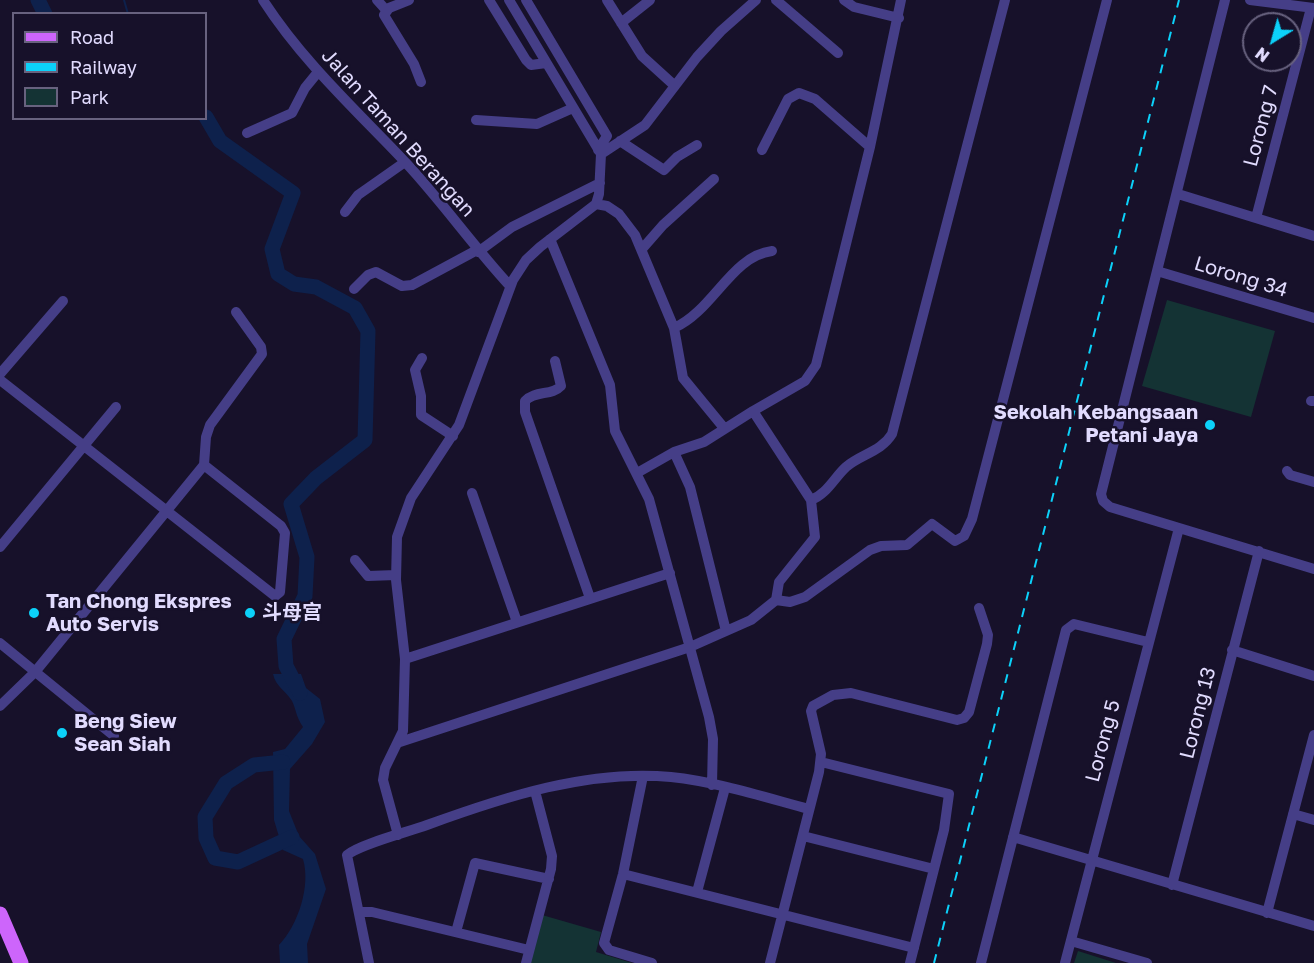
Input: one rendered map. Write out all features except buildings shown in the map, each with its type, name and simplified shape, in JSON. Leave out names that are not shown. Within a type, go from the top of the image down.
[{"type":"main road","points":[[0,914],[21,963]]},
{"type":"street","name":"Jalan Taman Berangan","points":[[263,0],[318,72],[357,116],[405,162],[478,251],[510,286]]},
{"type":"street","points":[[377,0],[386,10],[385,20],[414,64],[420,82]]},
{"type":"street","points":[[386,10],[409,0]]},
{"type":"street","points":[[489,0],[526,60],[531,65],[546,63]]},
{"type":"street","points":[[509,0],[599,152]]},
{"type":"street","points":[[398,836],[383,780],[385,768],[400,742],[403,731],[405,659],[396,575],[397,537],[402,519],[411,498],[453,436],[510,286],[526,260],[596,204],[600,183],[599,152],[607,136],[526,0]]},
{"type":"street","points":[[607,0],[642,56],[675,86]]},
{"type":"street","points":[[621,23],[650,0]]},
{"type":"street","points":[[599,152],[645,125],[721,31],[756,0]]},
{"type":"street","points":[[776,0],[838,53]]},
{"type":"street","points":[[844,0],[854,7],[898,18]]},
{"type":"street","points":[[637,473],[674,452],[704,442],[805,381],[816,366],[842,252],[870,147],[901,0]]},
{"type":"street","points":[[811,500],[824,493],[854,461],[881,447],[892,434],[1005,0]]},
{"type":"street","points":[[400,742],[690,647],[751,620],[776,600],[797,601],[870,550],[881,546],[908,545],[932,524],[955,541],[960,540],[968,529],[1107,0]]},
{"type":"street","points":[[1225,0],[1101,494],[1103,501],[1110,507],[1314,568]]},
{"type":"street","points":[[1250,0],[1312,8]]},
{"type":"street","name":"Lorong 7","points":[[1256,218],[1312,8]]},
{"type":"street","points":[[247,133],[292,113],[304,88],[318,72]]},
{"type":"street","points":[[762,150],[786,102],[799,93],[815,99],[870,147]]},
{"type":"street","points":[[477,120],[537,124],[573,108]]},
{"type":"street","points":[[620,141],[664,170],[677,157],[697,145]]},
{"type":"street","points":[[345,212],[358,195],[405,162]]},
{"type":"street","points":[[642,249],[663,225],[714,179]]},
{"type":"street","points":[[354,289],[373,272],[402,286],[412,285],[478,251],[512,227],[600,183]]},
{"type":"street","points":[[1178,194],[1314,236]]},
{"type":"street","points":[[596,204],[607,206],[627,222],[642,249],[674,328],[682,378],[724,428]]},
{"type":"street","points":[[550,239],[610,385],[615,431],[637,473],[656,518],[713,739],[712,785]]},
{"type":"street","points":[[674,328],[700,312],[745,261],[756,255],[772,252]]},
{"type":"street","name":"Lorong 34","points":[[1157,271],[1314,318]]},
{"type":"street","points":[[0,374],[63,301]]},
{"type":"street","points":[[0,706],[35,672],[204,465],[206,437],[210,425],[262,354],[261,347],[236,312]]},
{"type":"street","points":[[422,358],[415,370],[421,396],[421,415],[453,436]]},
{"type":"street","points":[[555,361],[561,386],[554,391],[529,397],[525,401],[525,412],[590,598]]},
{"type":"street","points":[[0,380],[269,594],[278,595],[285,532],[281,526],[204,465]]},
{"type":"street","points":[[0,547],[116,407]]},
{"type":"street","points":[[753,411],[811,500],[815,537],[779,582],[776,600]]},
{"type":"street","points":[[674,452],[690,487],[726,632]]},
{"type":"street","points":[[1287,471],[1290,475],[1314,482]]},
{"type":"street","points":[[472,493],[517,622]]},
{"type":"street","name":"Lorong 5","points":[[1065,963],[1179,528]]},
{"type":"street","name":"Lorong 13","points":[[1172,885],[1259,551]]},
{"type":"street","points":[[355,560],[368,576],[396,575]]},
{"type":"street","points":[[405,659],[670,573]]},
{"type":"street","points":[[770,963],[821,762],[811,711],[817,701],[833,695],[851,693],[957,720],[967,716],[988,635],[979,608]]},
{"type":"street","points":[[981,963],[1066,630],[1074,624],[1148,642]]},
{"type":"street","points":[[0,643],[114,736]]},
{"type":"street","points":[[1232,650],[1314,676]]},
{"type":"street","points":[[1267,913],[1314,735]]},
{"type":"street","points":[[821,762],[949,794],[950,799],[934,869],[910,963]]},
{"type":"street","points":[[369,963],[347,855],[398,836],[535,791],[582,782],[643,776],[686,779],[809,809]]},
{"type":"street","points":[[643,776],[623,874],[604,943],[609,950],[652,963]]},
{"type":"street","points":[[698,892],[725,788]]},
{"type":"street","points":[[526,963],[549,879],[552,856],[535,791]]},
{"type":"street","points":[[1293,814],[1314,820]]},
{"type":"street","points":[[803,836],[934,869]]},
{"type":"street","points":[[1013,837],[1314,926]]},
{"type":"street","points":[[456,932],[475,863],[549,879]]},
{"type":"street","points":[[623,874],[914,948]]},
{"type":"street","points":[[359,912],[372,912],[529,950]]},
{"type":"street","points":[[1071,941],[1147,963]]},
{"type":"green space","points":[[1167,300],[1275,331],[1251,417],[1142,386]]},
{"type":"green space","points":[[542,915],[601,932],[596,952],[632,963],[529,963]]},
{"type":"green space","points":[[1078,951],[1116,963],[1074,963]]},
{"type":"water","points":[[273,674],[301,674],[306,688],[320,699],[325,722],[312,744],[290,769],[289,811],[299,836],[315,854],[326,889],[307,944],[308,963],[280,963],[279,945],[292,927],[301,905],[305,870],[303,859],[283,850],[274,820],[273,752],[285,749],[303,727],[292,701],[278,685]]},
{"type":"waterway","points":[[38,0],[44,12]]},
{"type":"waterway","points":[[124,0],[127,12]]},
{"type":"waterway","points":[[207,119],[220,141],[293,193],[272,249],[278,274],[294,284],[316,287],[355,308],[368,331],[365,440],[316,478],[291,504],[307,557],[305,596],[284,639],[286,666],[300,693]]},
{"type":"waterway","points":[[283,762],[254,765],[226,783],[205,817],[206,838],[215,858],[238,862],[292,837]]},
{"type":"railway","points":[[934,963],[1179,0]]},
{"type":"place","name":"Sekolah Kebangsaan Petani Jaya","points":[[1210,425]]},
{"type":"place","name":"Tan Chong Ekspres Auto Servis","points":[[34,613]]},
{"type":"place","name":"斗母宫","points":[[250,613]]},
{"type":"place","name":"Beng Siew Sean Siah","points":[[62,733]]}]
